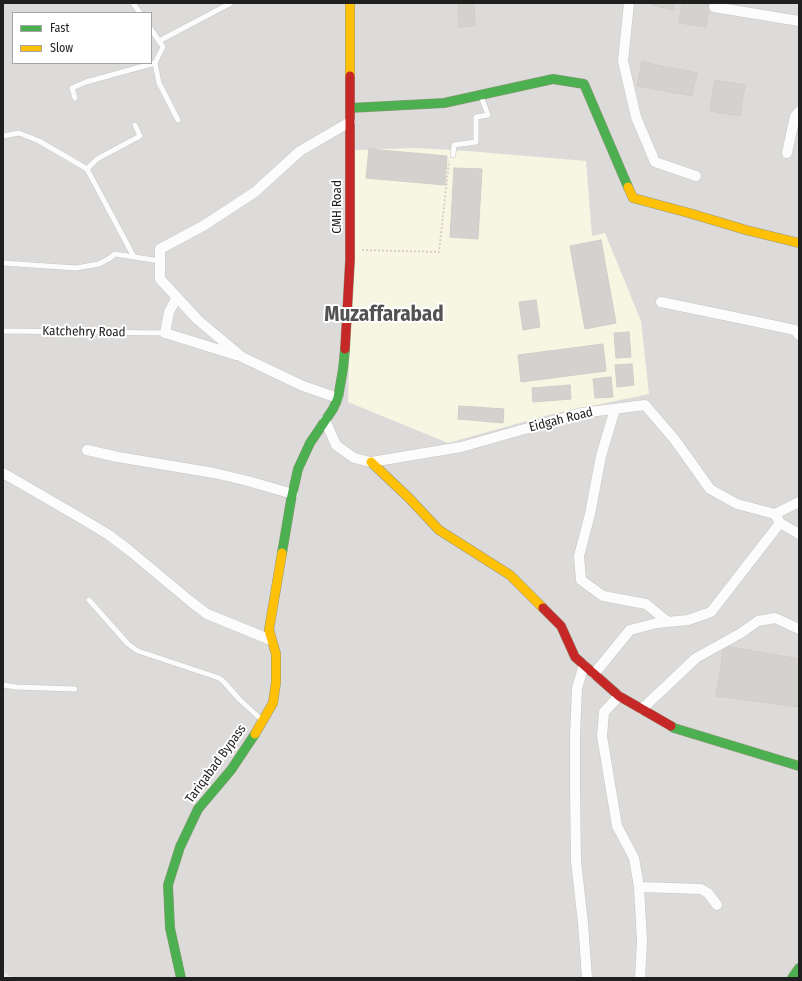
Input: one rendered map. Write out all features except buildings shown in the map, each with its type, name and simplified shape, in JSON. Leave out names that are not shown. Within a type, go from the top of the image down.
[{"type":"street","name":"CMH Road","points":[[333,409],[338,398],[343,369],[350,250],[350,3]]},
{"type":"street","points":[[629,3],[623,61],[636,117],[655,162],[696,176]]},
{"type":"street","points":[[714,7],[799,21]]},
{"type":"street","points":[[350,108],[444,103],[553,79],[584,84],[633,198],[746,230],[799,243]]},
{"type":"street","points":[[787,153],[795,116],[799,112]]},
{"type":"street","points":[[242,357],[198,320],[160,279],[160,250],[203,226],[255,192],[300,151],[350,122]]},
{"type":"street","points":[[177,298],[169,312],[165,333],[242,357],[303,386],[338,398]]},
{"type":"street","points":[[661,302],[744,318],[795,330],[799,335]]},
{"type":"street","name":"Eidgah Road","points":[[325,420],[336,445],[354,458],[371,462],[461,447],[581,413],[645,405],[675,440],[710,489],[737,504],[775,514]]},
{"type":"street","name":"Tariqabad Bypass","points":[[181,978],[170,928],[168,885],[180,847],[198,810],[231,770],[273,703],[276,682],[276,654],[269,630],[298,469],[310,443],[333,409]]},
{"type":"street","points":[[615,409],[601,456],[590,514],[579,556],[581,580],[603,596],[646,604],[668,622]]},
{"type":"street","points":[[87,450],[118,457],[214,472],[293,494]]},
{"type":"street","points":[[371,462],[409,498],[439,530],[510,575],[561,626],[575,657],[619,696],[674,728],[799,766]]},
{"type":"street","points":[[3,473],[109,536],[130,551],[207,614],[272,640]]},
{"type":"street","points":[[799,502],[775,514],[780,523],[799,534]]},
{"type":"street","points":[[594,674],[630,630],[657,623],[688,620],[711,612],[780,523]]},
{"type":"street","points":[[642,709],[696,658],[741,633],[758,621],[775,618],[799,629]]},
{"type":"street","points":[[584,665],[577,688],[575,779],[576,861],[587,978]]},
{"type":"street","points":[[619,696],[604,712],[602,736],[618,826],[634,858],[639,887],[642,942],[640,978]]},
{"type":"street","points":[[639,887],[700,889],[708,893],[717,906]]},
{"type":"street","points":[[792,978],[799,968]]},
{"type":"lane","points":[[133,3],[139,12]]},
{"type":"lane","points":[[159,41],[231,3]]},
{"type":"lane","points":[[152,30],[163,47],[155,63],[159,83],[178,120]]},
{"type":"lane","points":[[75,98],[72,88],[86,82],[151,64]]},
{"type":"lane","points":[[453,155],[454,145],[476,142],[476,117],[488,115],[481,95]]},
{"type":"lane","points":[[87,170],[97,159],[140,136],[135,126]]},
{"type":"lane","points":[[3,136],[20,133],[38,141],[87,170],[134,257]]},
{"type":"lane","points":[[3,263],[76,268],[98,264],[115,254],[160,261]]},
{"type":"lane","name":"Katchehry Road","points":[[3,331],[165,333]]},
{"type":"lane","points":[[89,600],[128,644],[138,651],[219,678],[224,681],[240,700],[263,721]]},
{"type":"lane","points":[[3,685],[16,687],[76,689]]},
{"type":"path","points":[[350,250],[440,252],[449,155],[453,155]]},
{"type":"shaded area","points":[[3,3],[799,3],[799,978],[12,978],[3,971]]},
{"type":"shaded area","points":[[416,148],[586,161],[592,236],[605,233],[641,321],[649,394],[548,415],[448,443],[348,402],[355,150]]},
{"type":"traffic: fast","points":[[350,108],[444,103],[553,79],[584,84],[628,187]]},
{"type":"traffic: fast","points":[[282,553],[298,469],[310,443],[333,409],[338,398],[345,349]]},
{"type":"traffic: fast","points":[[671,726],[799,766]]},
{"type":"traffic: fast","points":[[181,978],[170,928],[168,885],[180,847],[198,809],[231,770],[255,734]]},
{"type":"traffic: fast","points":[[792,978],[799,968]]},
{"type":"traffic: slow","points":[[350,3],[350,76]]},
{"type":"traffic: slow","points":[[628,187],[633,198],[746,230],[799,243]]},
{"type":"traffic: slow","points":[[371,462],[409,498],[439,530],[510,575],[543,608]]},
{"type":"traffic: slow","points":[[255,734],[273,703],[276,682],[276,654],[269,630],[282,553]]},
{"type":"traffic: jam","points":[[345,349],[350,260],[350,76]]},
{"type":"traffic: jam","points":[[543,608],[561,626],[575,657],[619,696],[671,726]]},
{"type":"district","name":"Muzaffarabad","points":[[384,315]]}]
